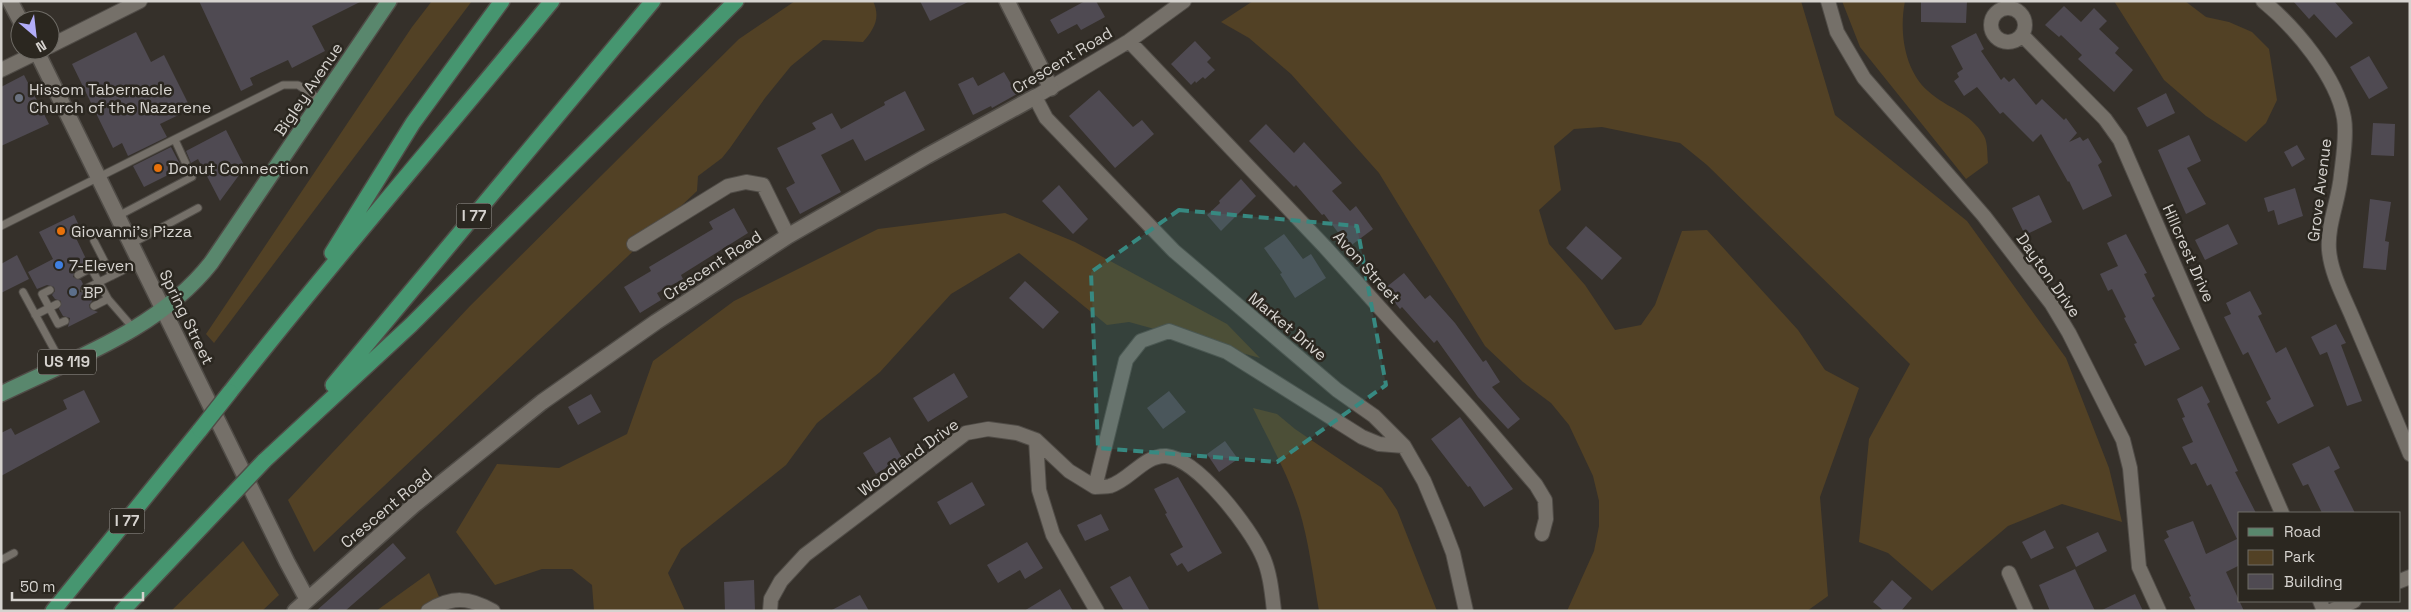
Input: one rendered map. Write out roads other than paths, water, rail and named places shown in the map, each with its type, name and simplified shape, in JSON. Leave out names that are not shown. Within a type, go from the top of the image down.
[{"type":"highway","name":"I 77","points":[[53,611],[200,430],[306,295],[413,122],[502,1]]},
{"type":"highway","points":[[306,295],[449,128],[552,1]]},
{"type":"highway","name":"I 77","points":[[122,611],[264,461],[295,431],[653,1]]},
{"type":"highway","points":[[295,431],[411,324],[736,1]]},
{"type":"main road","name":"Bigley Avenue","points":[[1,394],[134,329],[164,310],[194,284],[211,263],[389,1]]},
{"type":"street","points":[[60,41],[140,1]]},
{"type":"street","points":[[1007,1],[1051,88]]},
{"type":"street","name":"Crescent Road","points":[[295,611],[414,505],[542,402],[656,322],[788,236],[927,156],[1051,88],[1129,41],[1184,1]]},
{"type":"street","name":"Dayton Drive","points":[[1828,1],[1836,32],[1864,78],[1984,216],[2051,303],[2069,334],[2123,440],[2130,468],[2139,567],[2159,611]]},
{"type":"street","name":"Grove Avenue","points":[[2263,1],[2284,18],[2322,69],[2336,92],[2344,119],[2341,176],[2330,231],[2329,250],[2334,271],[2410,454]]},
{"type":"street","name":"Hillcrest Drive","points":[[2022,35],[2105,119],[2120,140],[2282,512]]},
{"type":"street","name":"Avon Street","points":[[1129,41],[1325,247],[1470,408],[1536,485],[1545,500],[1546,519],[1542,534]]},
{"type":"street","points":[[1,70],[21,60]]},
{"type":"street","name":"Spring Street","points":[[45,60],[98,178],[307,599]]},
{"type":"street","name":"Market Drive","points":[[1035,97],[1046,118],[1174,251],[1337,390],[1374,416],[1404,446],[1424,481],[1442,524],[1452,553],[1466,611]]},
{"type":"street","points":[[634,244],[728,186],[746,182],[763,185],[788,236]]},
{"type":"street","points":[[1274,611],[1263,556],[1247,526],[1214,488],[1187,465],[1167,456],[1154,458],[1111,486],[1095,487],[1126,360],[1141,341],[1169,330],[1227,352],[1362,437],[1378,444],[1404,446]]},
{"type":"street","name":"Woodland Drive","points":[[770,611],[771,599],[781,581],[805,555],[966,433],[988,429],[1017,433],[1036,440],[1069,471],[1095,487]]},
{"type":"street","points":[[1036,440],[1039,490],[1053,535],[1097,611]]},
{"type":"street","points":[[2010,573],[2026,611]]},
{"type":"street","points":[[428,611],[453,599],[478,602],[493,611]]},
{"type":"street","points":[[2331,611],[2352,602]]},
{"type":"lane","points":[[1,226],[283,85],[298,85],[322,100]]},
{"type":"lane","points":[[118,216],[192,177],[175,140]]},
{"type":"lane","points":[[131,244],[198,208]]},
{"type":"lane","points":[[94,241],[112,276]]},
{"type":"lane","points":[[85,289],[140,262]]},
{"type":"lane","points":[[78,275],[91,268],[108,299],[134,329]]},
{"type":"lane","points":[[50,290],[42,294],[53,305],[58,324],[65,321]]},
{"type":"lane","points":[[23,292],[62,364]]},
{"type":"lane","points":[[94,306],[108,299]]},
{"type":"lane","points":[[35,315],[53,305]]},
{"type":"lane","points":[[1,560],[14,553]]},
{"type":"place","name":"Hissom Tabernacle Church of the Nazarene","points":[[19,98]]},
{"type":"place","name":"Donut Connection","points":[[158,168]]},
{"type":"place","name":"Giovanni's Pizza","points":[[61,231]]},
{"type":"place","name":"7-Eleven","points":[[59,265]]},
{"type":"place","name":"BP","points":[[73,292]]}]
